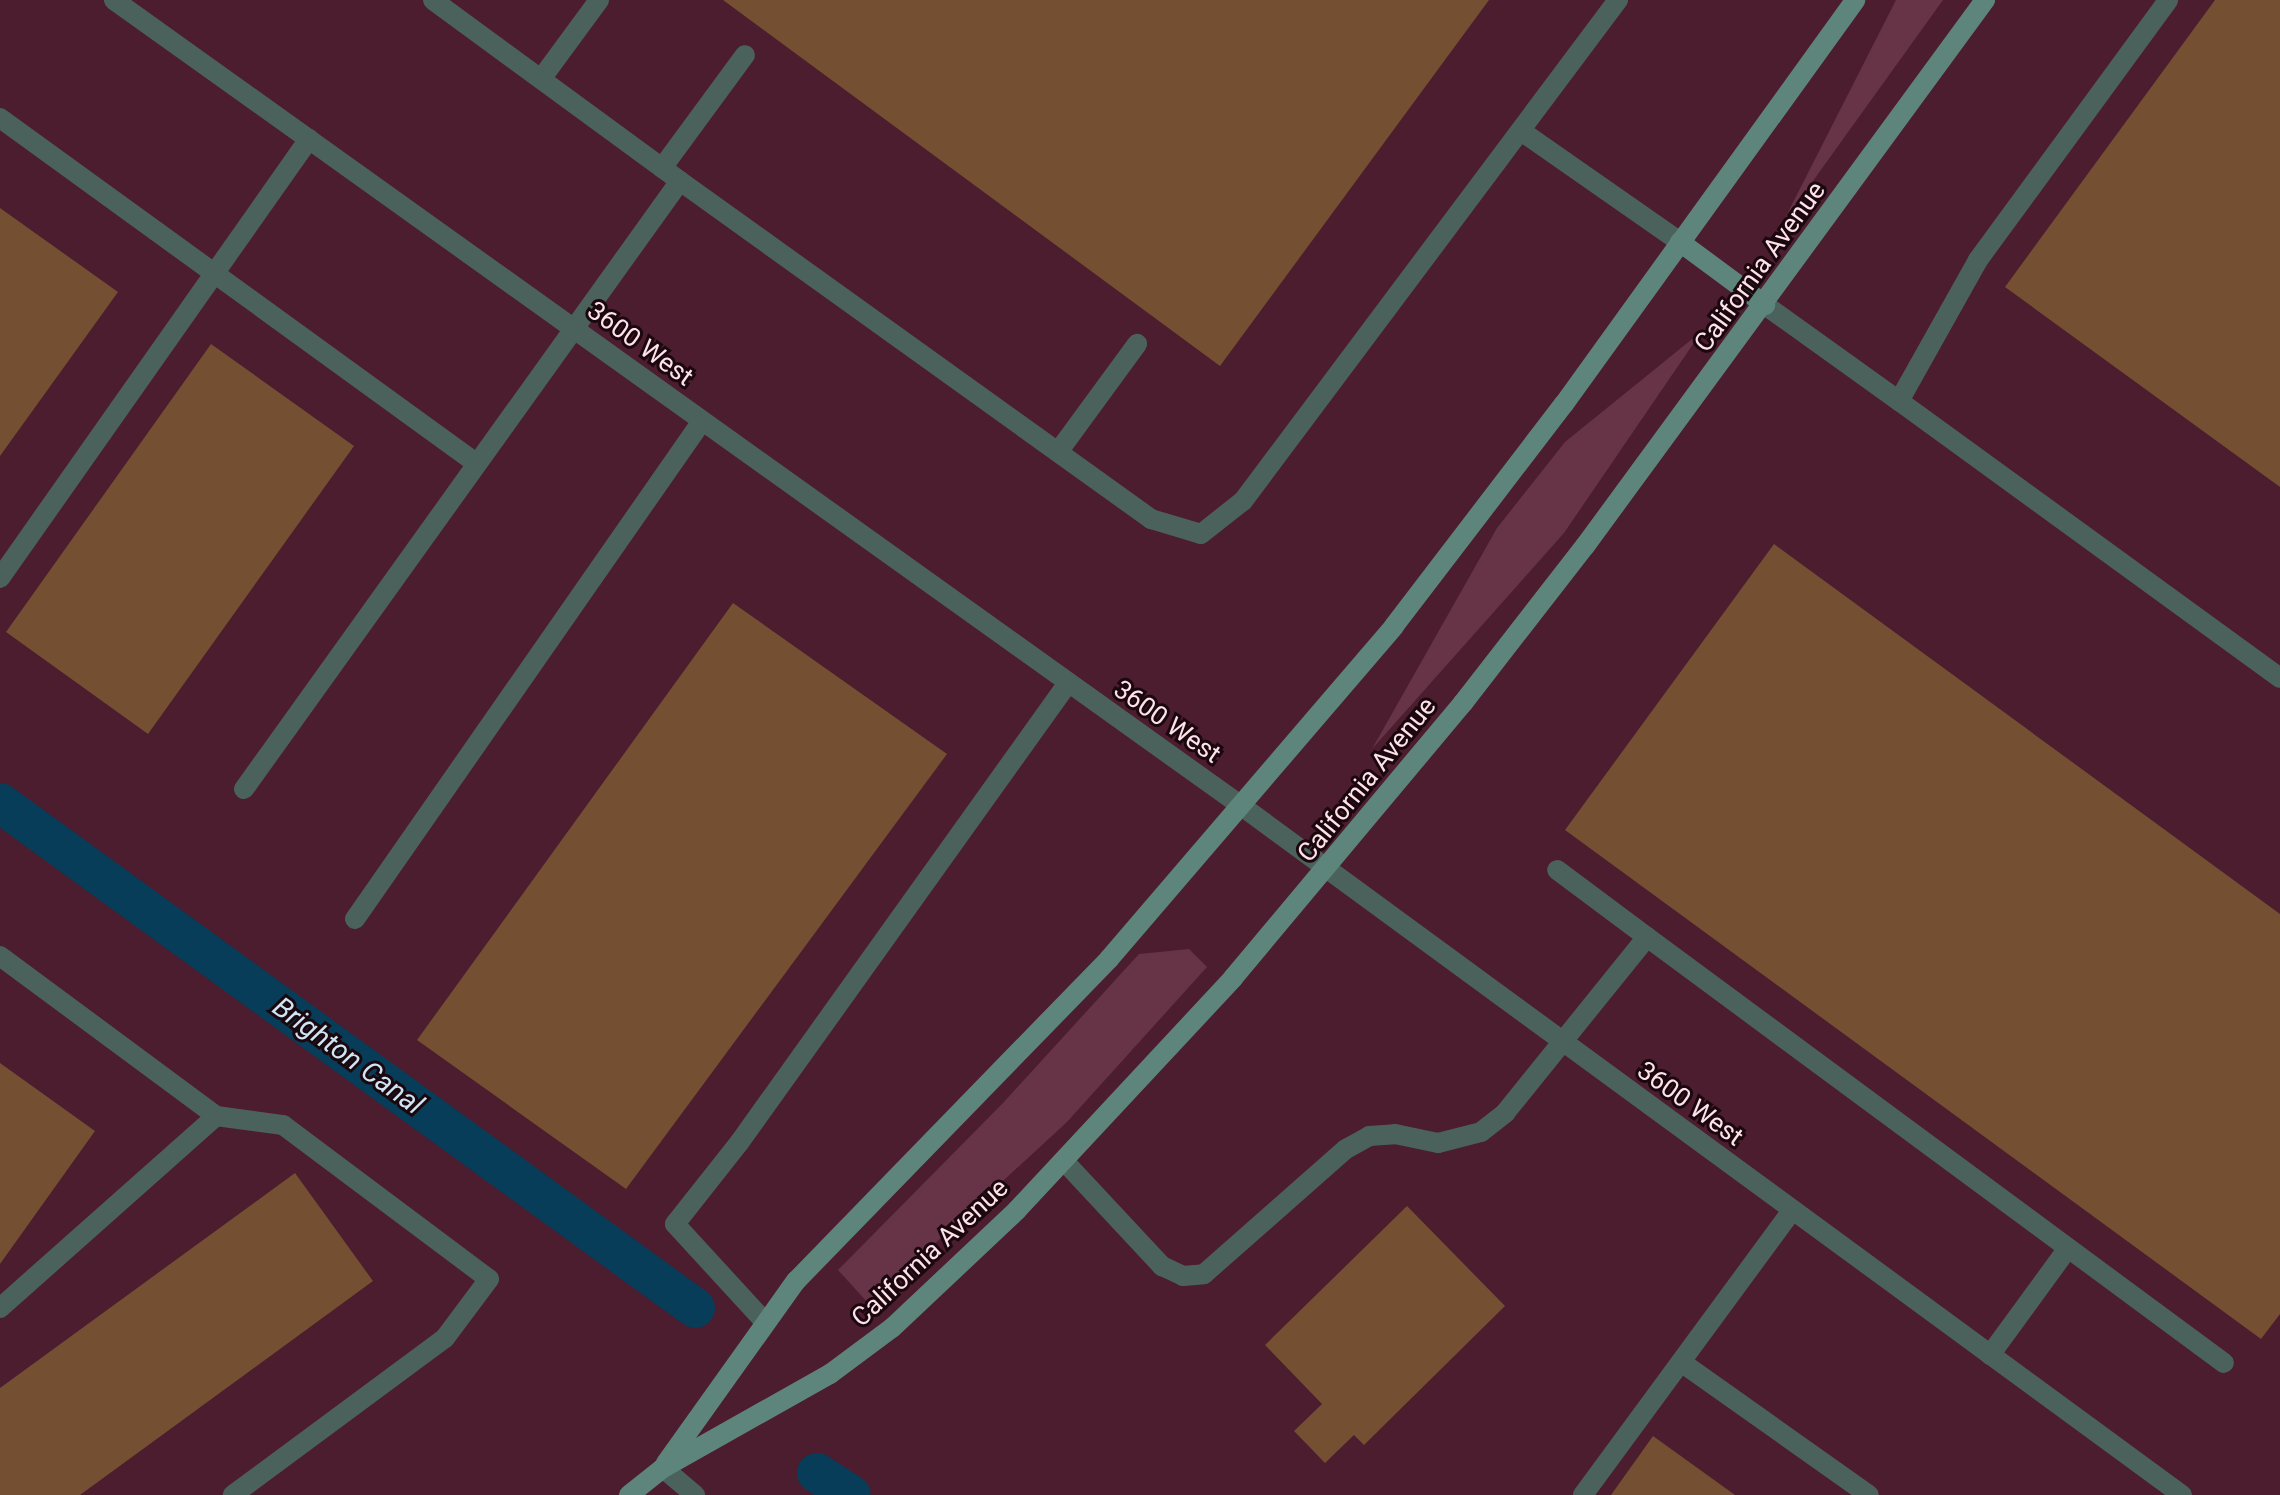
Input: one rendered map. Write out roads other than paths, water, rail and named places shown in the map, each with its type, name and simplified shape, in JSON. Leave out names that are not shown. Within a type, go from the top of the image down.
[{"type":"main road","name":"California Avenue","points":[[663,1468],[765,1322],[829,1245],[1109,959],[1243,807],[1394,626],[1680,242],[1855,0]]},
{"type":"main road","name":"California Avenue","points":[[629,1495],[663,1468],[863,1352],[1064,1161],[1327,870],[1557,583],[1765,305],[1985,0]]},
{"type":"main road","points":[[1680,242],[1765,305]]},
{"type":"street","name":"3600 West","points":[[114,0],[1243,807],[2182,1495]]},
{"type":"street","points":[[433,0],[1151,519],[1201,534],[1243,501],[1618,0]]},
{"type":"street","points":[[541,79],[599,0]]},
{"type":"street","points":[[1899,401],[1978,260],[2168,0]]},
{"type":"street","points":[[662,168],[745,55]]},
{"type":"street","points":[[0,118],[217,271],[476,463]]},
{"type":"street","points":[[1521,131],[1680,242]]},
{"type":"street","points":[[0,578],[309,139]]},
{"type":"street","points":[[244,789],[680,181]]},
{"type":"street","points":[[1765,305],[2280,678]]},
{"type":"street","points":[[1058,452],[1137,344]]},
{"type":"street","points":[[355,919],[702,421]]},
{"type":"street","points":[[765,1322],[675,1224],[739,1143],[1068,683]]},
{"type":"street","points":[[1557,870],[2224,1363]]},
{"type":"street","points":[[1064,1161],[1162,1266],[1183,1276],[1204,1274],[1346,1149],[1369,1136],[1395,1134],[1438,1143],[1481,1132],[1505,1113],[1559,1041],[1587,1015],[1647,937]]},
{"type":"street","points":[[0,956],[216,1116],[283,1125],[489,1279],[445,1338],[233,1495]]},
{"type":"street","points":[[0,1308],[216,1116]]},
{"type":"street","points":[[1583,1495],[1792,1211]]},
{"type":"street","points":[[1990,1355],[2068,1248]]},
{"type":"street","points":[[1681,1362],[1869,1495]]},
{"type":"street","points":[[663,1468],[695,1495]]},
{"type":"waterway","name":"Brighton Canal","points":[[0,803],[695,1308]]},
{"type":"waterway","name":"Brighton Canal","points":[[817,1473],[851,1495]]}]
